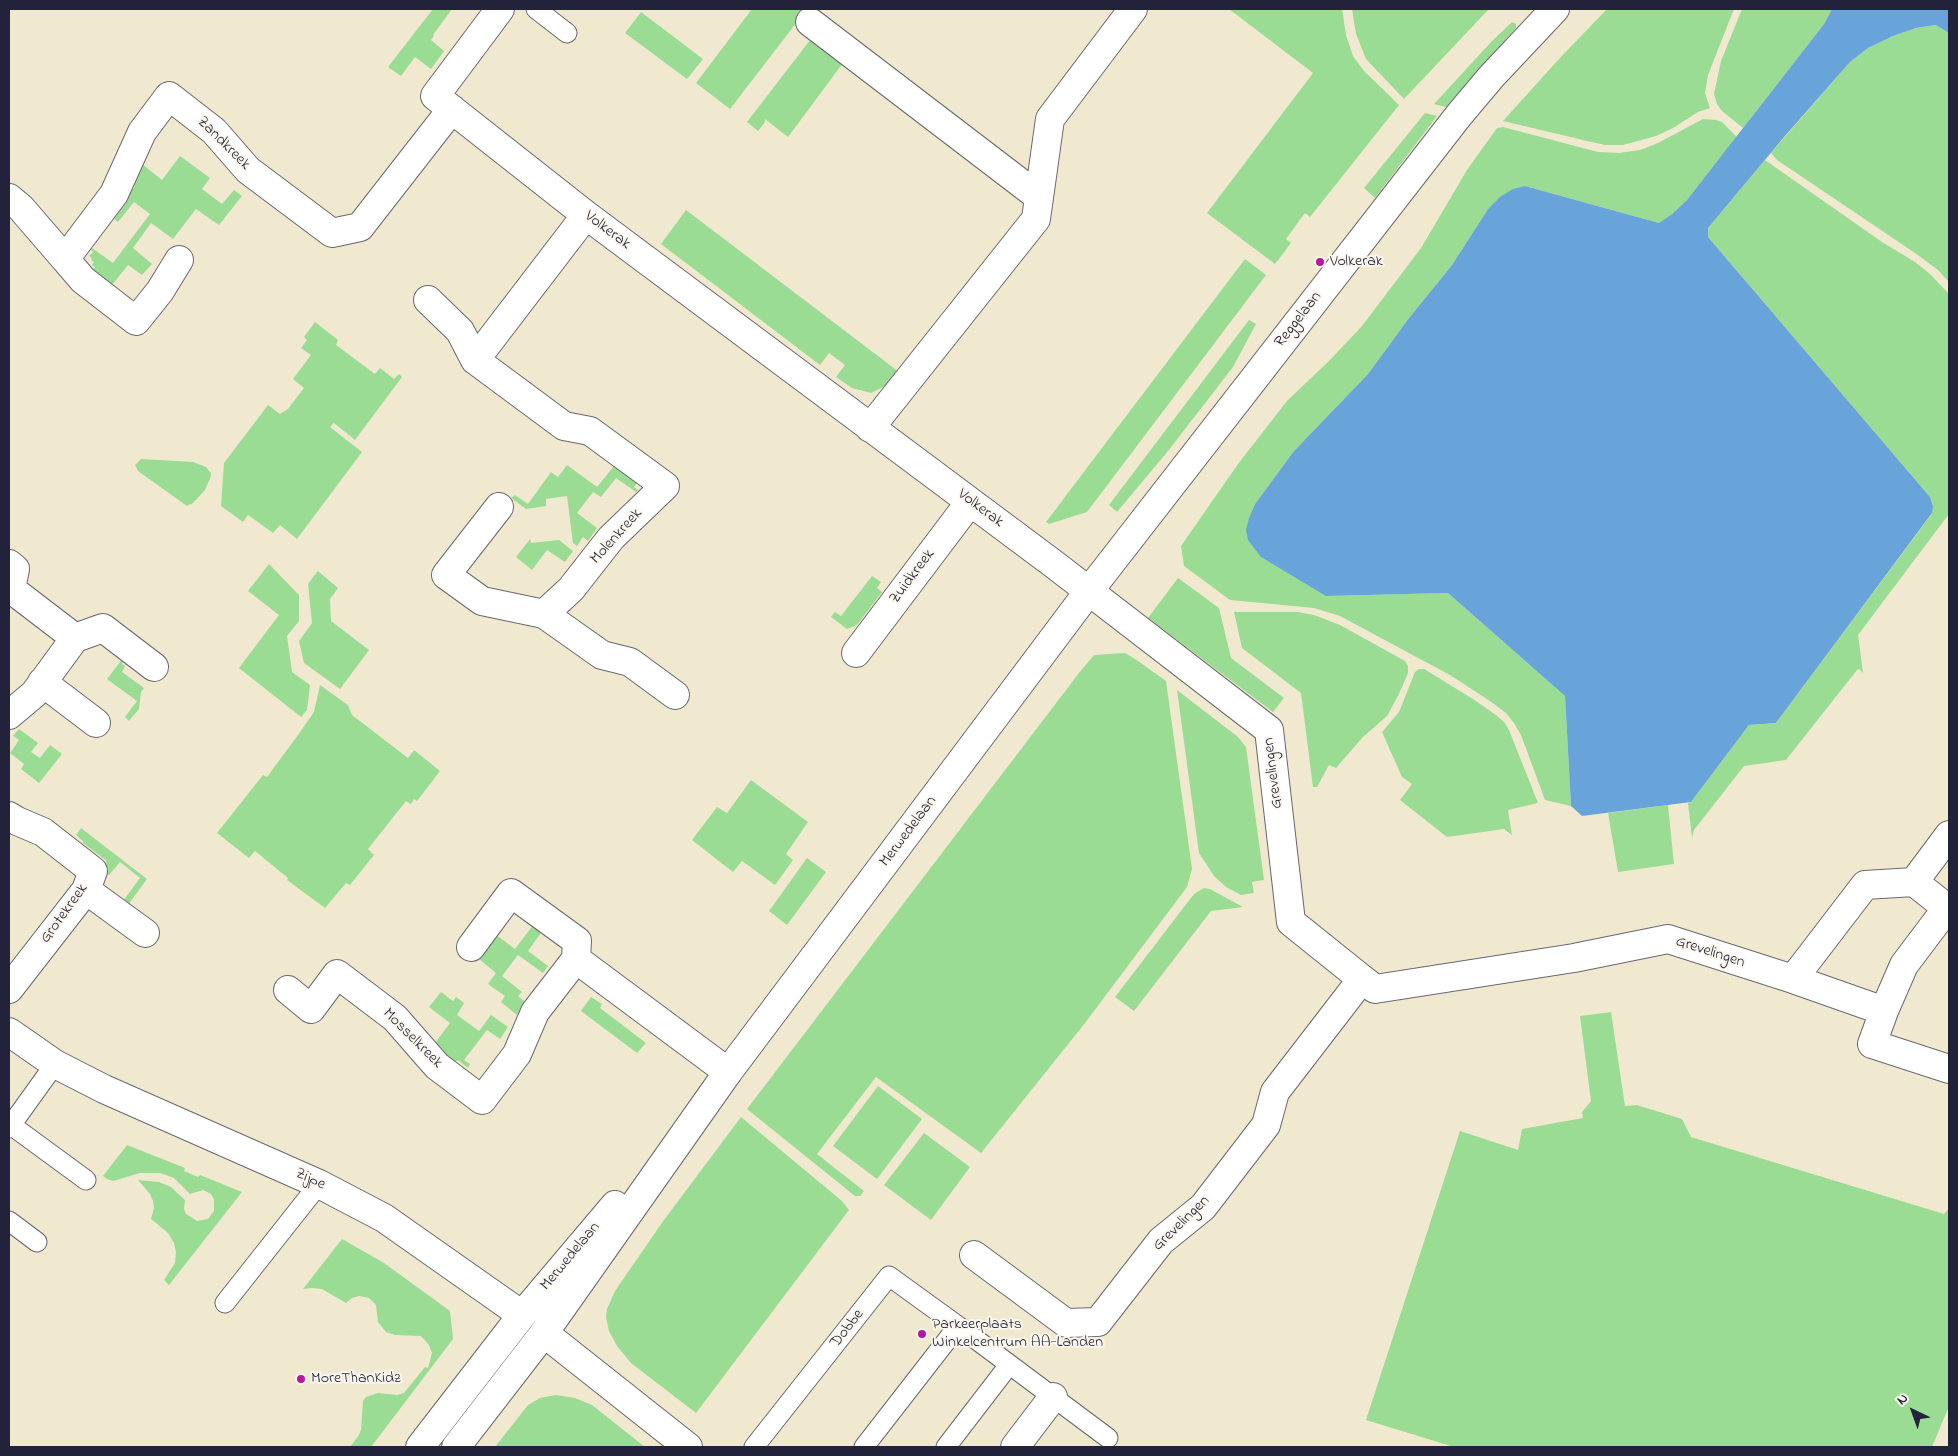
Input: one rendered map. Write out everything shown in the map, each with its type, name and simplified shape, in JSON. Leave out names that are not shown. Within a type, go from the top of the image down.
[{"type":"street","name":"Volkerak","points":[[500,9],[435,96],[586,215],[1089,591]]},
{"type":"street","points":[[870,428],[1036,219],[1050,118],[1133,9]]},
{"type":"street","name":"Reggelaan","points":[[1089,591],[1459,115],[1491,77],[1555,9]]},
{"type":"street","points":[[810,22],[1039,197]]},
{"type":"street","name":"Zandkreek","points":[[65,259],[114,194],[142,132],[169,96],[214,131],[248,170],[332,233],[360,226],[452,109]]},
{"type":"street","points":[[9,198],[21,208],[84,280],[136,321],[160,291],[179,260]]},
{"type":"street","points":[[475,360],[586,215]]},
{"type":"street","name":"Molenkreek","points":[[428,300],[460,331],[475,360],[564,426],[590,431],[665,486],[611,538],[572,589],[544,614]]},
{"type":"street","name":"Zuidkreek","points":[[856,654],[970,502]]},
{"type":"street","points":[[499,507],[446,575],[482,601],[544,614],[602,655],[630,662],[675,695]]},
{"type":"street","points":[[9,564],[15,569],[11,589],[75,638]]},
{"type":"street","name":"Grevelingen","points":[[1089,591],[1269,730],[1291,922],[1375,989],[1574,958],[1668,939],[1884,1010]]},
{"type":"street","name":"Merwedelaan","points":[[456,1447],[544,1333],[728,1072],[1089,591]]},
{"type":"street","points":[[9,715],[34,694],[75,638],[103,628],[154,667]]},
{"type":"street","points":[[42,682],[96,723]]},
{"type":"street","name":"Grotekreek","points":[[9,816],[43,832],[93,871],[86,890],[9,989]]},
{"type":"street","points":[[1914,882],[1949,835]]},
{"type":"street","points":[[1793,979],[1865,886],[1914,882],[1947,908],[1904,965],[1884,1010],[1872,1044],[1949,1068]]},
{"type":"street","points":[[86,890],[145,933]]},
{"type":"street","points":[[471,947],[511,893],[577,941],[576,959],[728,1072]]},
{"type":"street","name":"Mosselkreek","points":[[288,990],[311,1009],[337,974],[395,1018],[437,1066],[482,1100],[517,1054],[535,1012],[576,959]]},
{"type":"street","name":"Grevelingen","points":[[974,1256],[1066,1323],[1098,1322],[1161,1241],[1203,1207],[1266,1125],[1275,1092],[1362,979]]},
{"type":"street","name":"Zijpe","points":[[9,1032],[55,1064],[104,1090],[319,1184],[384,1218],[522,1315],[544,1333]]},
{"type":"street","name":"Merwedelaan","points":[[420,1447],[522,1315],[728,1072]]},
{"type":"street","points":[[544,1333],[688,1447]]},
{"type":"street","points":[[1015,1447],[1053,1397]]},
{"type":"lane","points":[[536,9],[567,33]]},
{"type":"lane","points":[[55,1064],[10,1126],[86,1180]]},
{"type":"lane","points":[[225,1303],[319,1184]]},
{"type":"lane","points":[[9,1221],[37,1242]]},
{"type":"lane","name":"Dobbe","points":[[754,1447],[889,1276],[1108,1438]]},
{"type":"lane","points":[[864,1447],[958,1326]]},
{"type":"lane","points":[[946,1447],[1009,1365]]},
{"type":"green space","points":[[433,9],[452,9],[431,40],[444,51],[431,69],[415,57],[401,76],[388,67]]},
{"type":"green space","points":[[752,9],[807,9],[730,109],[696,83]]},
{"type":"green space","points":[[1229,9],[1342,9],[1346,35],[1353,56],[1364,71],[1399,105],[1310,217],[1305,213],[1286,239],[1291,243],[1275,264],[1207,213],[1313,73]]},
{"type":"green space","points":[[1352,9],[1489,9],[1404,99],[1366,59],[1356,34]]},
{"type":"green space","points":[[1607,9],[1734,9],[1708,75],[1705,93],[1710,108],[1698,112],[1656,136],[1623,145],[1605,145],[1503,121],[1558,60]]},
{"type":"green space","points":[[1742,9],[1832,9],[1824,24],[1743,128],[1722,111],[1717,104],[1714,94],[1721,61]]},
{"type":"green space","points":[[641,12],[703,59],[687,79],[625,33]]},
{"type":"green space","points":[[1512,22],[1516,24],[1516,28],[1446,107],[1434,104],[1492,41]]},
{"type":"green space","points":[[1936,25],[1949,33],[1949,282],[1938,270],[1915,253],[1777,160],[1771,153],[1850,62],[1868,48],[1916,28]]},
{"type":"green space","points":[[814,35],[846,59],[788,137],[765,119],[765,122],[758,131],[747,122]]},
{"type":"green space","points":[[1425,113],[1437,116],[1375,198],[1364,188]]},
{"type":"green space","points":[[1703,119],[1722,122],[1737,137],[1687,200],[1659,223],[1525,186],[1488,209],[1452,265],[1409,318],[1368,374],[1294,451],[1255,504],[1249,519],[1326,596],[1448,593],[1565,696],[1571,806],[1545,800],[1521,735],[1506,713],[1490,701],[1450,675],[1340,616],[1314,608],[1230,600],[1184,566],[1181,546],[1238,464],[1287,401],[1362,326],[1421,248],[1467,170],[1497,128],[1503,127],[1598,152],[1619,153],[1640,150],[1658,143]]},
{"type":"green space","points":[[180,156],[210,178],[202,189],[222,204],[234,190],[242,196],[219,225],[196,209],[173,239],[151,223],[133,248],[152,264],[142,275],[128,265],[112,285],[92,271],[95,267],[92,265],[94,262],[89,256],[93,252],[92,248],[113,263],[150,214],[134,202],[118,222],[114,219],[128,200],[126,198],[135,186],[133,184],[136,180],[134,179],[142,164],[162,180]]},
{"type":"green space","points":[[1765,160],[1882,242],[1915,262],[1930,274],[1949,294],[1949,514],[1858,635],[1863,673],[1859,669],[1857,670],[1786,760],[1744,766],[1694,830],[1692,838],[1688,803],[1691,802],[1749,725],[1776,723],[1931,515],[1933,506],[1930,497],[1708,237],[1708,228]]},
{"type":"green space","points":[[686,210],[899,372],[889,384],[871,393],[852,388],[836,377],[845,365],[829,353],[820,365],[661,244]]},
{"type":"green space","points":[[1245,259],[1266,275],[1087,512],[1049,524],[1046,522]]},
{"type":"green space","points":[[1249,320],[1256,324],[1233,367],[1168,451],[1117,512],[1109,505]]},
{"type":"green space","points":[[315,322],[338,340],[336,345],[375,374],[380,368],[394,379],[399,374],[402,377],[355,440],[334,423],[330,427],[362,452],[297,539],[280,525],[273,533],[248,515],[243,522],[221,506],[224,463],[268,405],[280,414],[288,409],[304,388],[293,379],[311,355],[301,348],[307,340],[304,337]]},
{"type":"green space","points":[[141,459],[193,462],[206,467],[211,476],[205,490],[193,503],[187,506],[138,471],[135,465]]},
{"type":"green space","points":[[567,465],[597,487],[614,466],[637,483],[634,487],[638,490],[636,492],[616,478],[601,497],[593,492],[577,513],[597,528],[588,541],[583,537],[577,546],[573,543],[567,496],[546,499],[546,506],[526,509],[511,498],[515,495],[528,504],[551,472],[558,477]]},
{"type":"green space","points":[[530,539],[531,543],[559,540],[573,551],[565,562],[547,550],[532,570],[516,557]]},
{"type":"green space","points":[[269,564],[299,595],[299,621],[287,636],[292,672],[310,685],[307,710],[301,717],[239,668],[279,615],[248,591]]},
{"type":"green space","points":[[318,571],[338,588],[330,599],[331,621],[369,650],[340,689],[304,663],[299,641],[312,623],[308,584]]},
{"type":"green space","points":[[872,576],[881,582],[877,588],[882,592],[857,625],[847,629],[831,617],[835,612],[841,616]]},
{"type":"green space","points":[[1178,578],[1219,608],[1231,658],[1284,698],[1273,712],[1148,618]]},
{"type":"green space","points":[[1234,612],[1298,612],[1314,615],[1340,625],[1405,661],[1408,666],[1408,673],[1387,716],[1362,738],[1336,768],[1329,765],[1317,787],[1313,787],[1301,693],[1242,648]]},
{"type":"green space","points":[[1125,653],[1166,681],[1192,869],[1187,887],[1085,1023],[981,1153],[876,1077],[817,1154],[864,1191],[860,1196],[855,1196],[747,1109],[1079,673],[1094,655]]},
{"type":"green space","points":[[123,658],[125,659],[122,664],[125,666],[122,672],[144,688],[141,692],[139,709],[129,721],[125,717],[137,701],[107,679]]},
{"type":"green space","points":[[1419,669],[1424,669],[1473,699],[1496,715],[1505,723],[1509,730],[1538,803],[1508,810],[1512,835],[1504,829],[1447,837],[1400,800],[1412,784],[1402,777],[1382,732],[1399,712],[1415,672]]},
{"type":"green space","points":[[320,685],[348,705],[352,715],[408,758],[414,750],[440,771],[417,801],[414,799],[411,804],[406,801],[368,849],[374,855],[350,885],[346,883],[325,908],[287,880],[288,878],[255,851],[249,858],[217,833],[263,775],[267,777],[298,735],[314,712]]},
{"type":"green space","points":[[1177,690],[1238,737],[1246,747],[1264,880],[1252,882],[1254,893],[1241,895],[1226,887],[1214,876],[1199,853]]},
{"type":"green space","points":[[19,729],[38,743],[31,752],[40,758],[50,745],[62,754],[39,783],[21,769],[24,764],[10,753],[19,740],[13,736]]},
{"type":"green space","points":[[751,780],[808,822],[786,854],[793,860],[775,885],[742,861],[733,872],[692,840],[717,807],[727,813]]},
{"type":"green space","points":[[1668,805],[1674,864],[1618,872],[1608,813]]},
{"type":"green space","points":[[81,828],[147,879],[128,905],[123,901],[140,878],[120,862],[109,875],[106,873],[109,869],[105,865],[107,861],[83,843],[76,835]]},
{"type":"green space","points":[[807,858],[826,872],[787,925],[769,911]]},
{"type":"green space","points":[[1204,888],[1210,889],[1243,907],[1211,911],[1134,1011],[1115,997],[1194,894]]},
{"type":"green space","points":[[534,924],[543,930],[528,951],[548,966],[543,973],[518,955],[502,976],[522,992],[518,996],[524,1001],[517,1015],[501,1002],[505,996],[488,984],[496,973],[479,959],[495,934],[515,949]]},
{"type":"green space","points":[[441,992],[453,1001],[456,997],[464,1003],[457,1015],[479,1031],[491,1015],[508,1027],[500,1039],[487,1030],[464,1060],[470,1064],[468,1068],[458,1060],[455,1062],[448,1057],[442,1051],[443,1049],[435,1043],[450,1023],[429,1007]]},
{"type":"green space","points":[[591,997],[602,1004],[600,1008],[646,1043],[637,1053],[581,1011]]},
{"type":"green space","points":[[1611,1012],[1625,1106],[1637,1105],[1682,1119],[1691,1137],[1944,1214],[1949,1208],[1949,1406],[1932,1447],[1454,1447],[1366,1420],[1460,1131],[1518,1150],[1522,1129],[1583,1118],[1582,1112],[1591,1101],[1580,1016]]},
{"type":"green space","points":[[878,1086],[922,1119],[877,1179],[833,1146]]},
{"type":"green space","points":[[741,1117],[842,1201],[849,1210],[696,1413],[631,1363],[617,1346],[609,1331],[606,1317],[607,1309],[615,1291],[664,1220]]},
{"type":"green space","points":[[924,1133],[970,1167],[931,1220],[884,1185]]},
{"type":"green space","points":[[127,1145],[185,1168],[184,1171],[198,1177],[200,1175],[242,1192],[169,1285],[164,1280],[175,1263],[176,1252],[174,1243],[168,1233],[151,1219],[154,1208],[153,1201],[150,1194],[138,1180],[159,1182],[171,1187],[185,1200],[184,1209],[186,1214],[197,1221],[208,1219],[214,1211],[214,1199],[211,1194],[203,1190],[190,1194],[174,1178],[160,1173],[140,1173],[113,1181],[107,1179],[103,1176]]},
{"type":"green space","points":[[342,1239],[384,1263],[450,1311],[453,1339],[371,1447],[350,1447],[361,1430],[363,1401],[366,1397],[378,1393],[397,1395],[404,1393],[425,1367],[428,1368],[432,1353],[429,1345],[421,1336],[395,1335],[386,1332],[378,1322],[376,1305],[369,1298],[359,1296],[352,1298],[346,1303],[322,1289],[303,1289]]},
{"type":"green space","points":[[556,1395],[575,1398],[592,1405],[645,1447],[495,1447],[528,1405],[540,1398]]},
{"type":"water","points":[[1832,9],[1949,9],[1949,33],[1936,25],[1916,28],[1868,48],[1850,62],[1708,228],[1708,237],[1930,497],[1933,506],[1932,513],[1776,723],[1749,725],[1691,802],[1582,816],[1571,806],[1565,696],[1448,593],[1326,596],[1261,557],[1248,540],[1246,530],[1249,518],[1255,504],[1294,451],[1368,374],[1409,318],[1452,265],[1488,209],[1500,197],[1513,189],[1525,186],[1659,223],[1687,200],[1824,24]]},
{"type":"place","name":"Volkerak","points":[[1320,262]]},
{"type":"place","name":"Parkeerplaats Winkelcentrum AA-Landen","points":[[922,1334]]},
{"type":"place","name":"MoreThanKidz","points":[[301,1379]]}]
